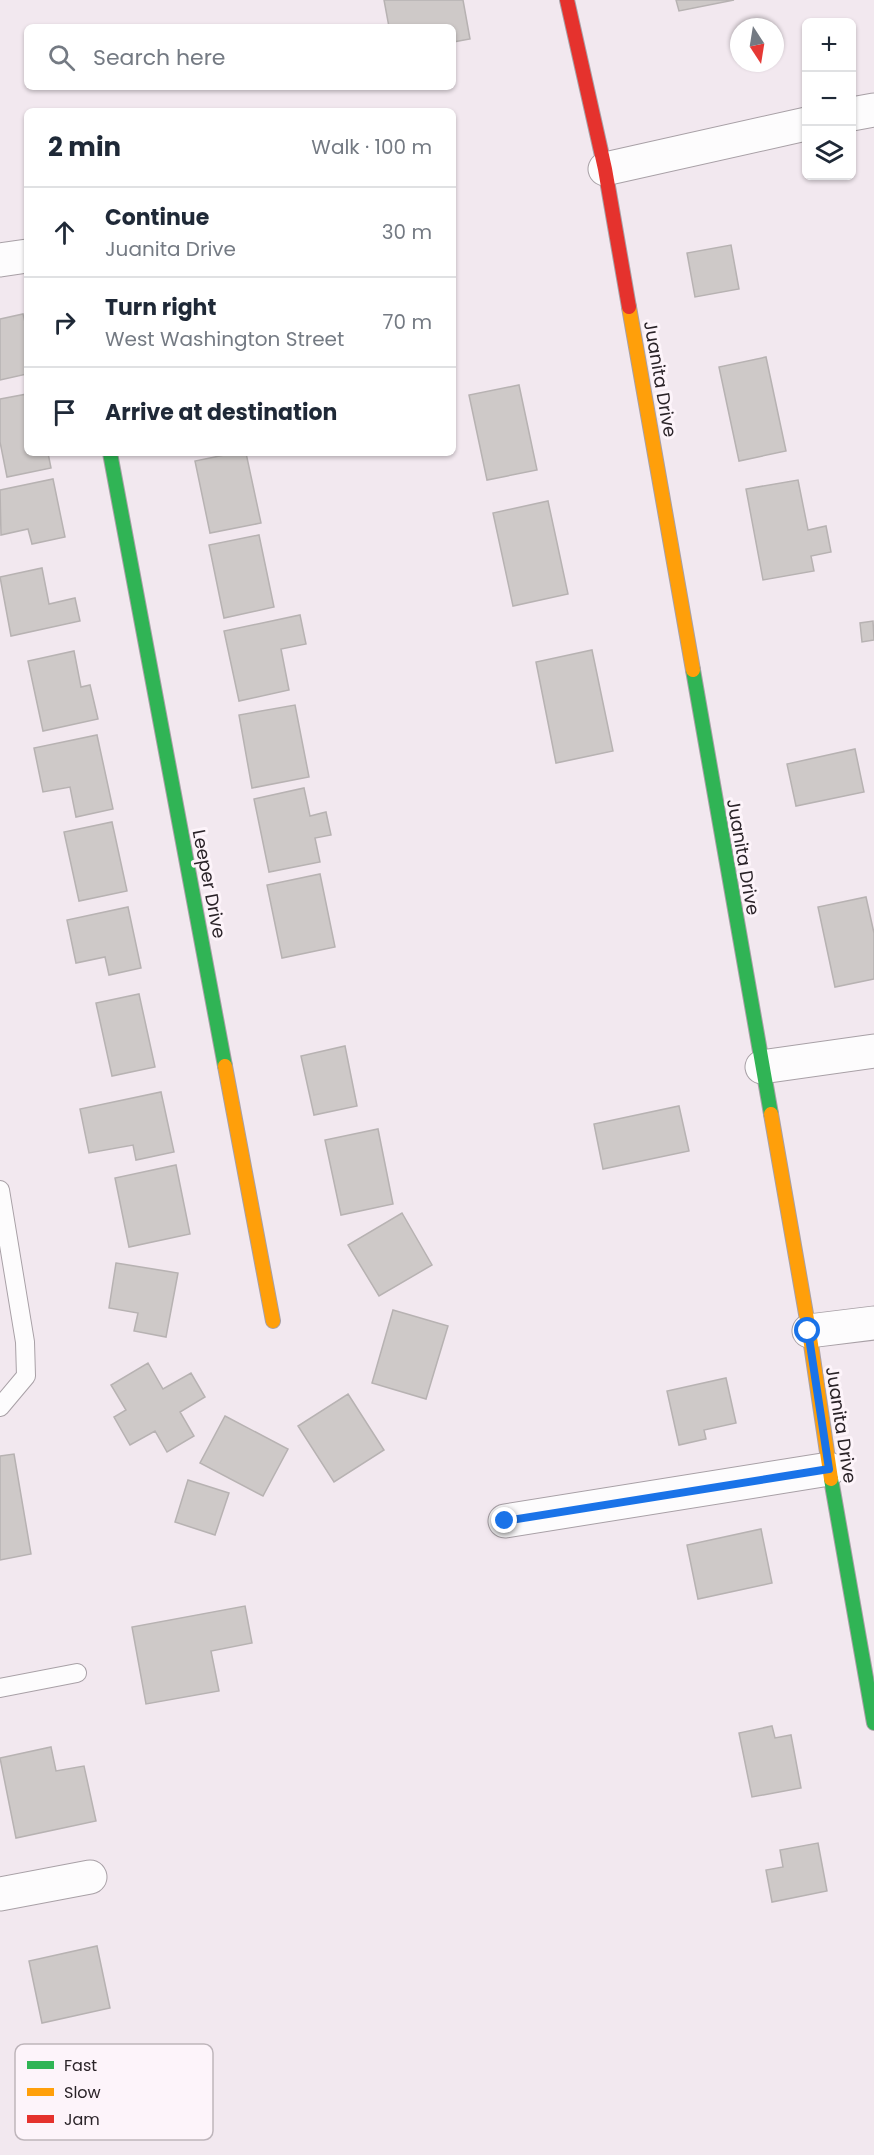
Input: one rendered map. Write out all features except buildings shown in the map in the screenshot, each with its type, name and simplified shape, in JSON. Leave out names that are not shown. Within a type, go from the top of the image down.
[{"type":"street","name":"Juanita Drive","points":[[567,0],[605,169],[808,1331],[829,1469],[874,1723]]},
{"type":"street","points":[[856,113],[874,110]]},
{"type":"street","points":[[605,169],[802,125]]},
{"type":"street","points":[[0,260],[24,256]]},
{"type":"street","name":"Leeper Drive","points":[[111,456],[273,1321]]},
{"type":"street","points":[[762,1067],[874,1051]]},
{"type":"street","points":[[808,1331],[874,1323]]},
{"type":"street","points":[[505,1521],[829,1469]]},
{"type":"street","points":[[0,1894],[90,1877]]},
{"type":"lane","points":[[0,1190],[25,1341],[26,1376],[0,1407]]},
{"type":"lane","points":[[0,1688],[77,1673]]},
{"type":"traffic: fast","points":[[111,456],[225,1066]]},
{"type":"traffic: fast","points":[[693,670],[771,1114]]},
{"type":"traffic: fast","points":[[831,1479],[874,1723]]},
{"type":"traffic: slow","points":[[629,307],[693,670]]},
{"type":"traffic: slow","points":[[225,1066],[273,1321]]},
{"type":"traffic: slow","points":[[771,1114],[809,1331],[831,1479]]},
{"type":"traffic: jam","points":[[567,0],[605,169],[629,307]]},
{"type":"route","points":[[505,1521],[829,1469],[808,1331]]}]
